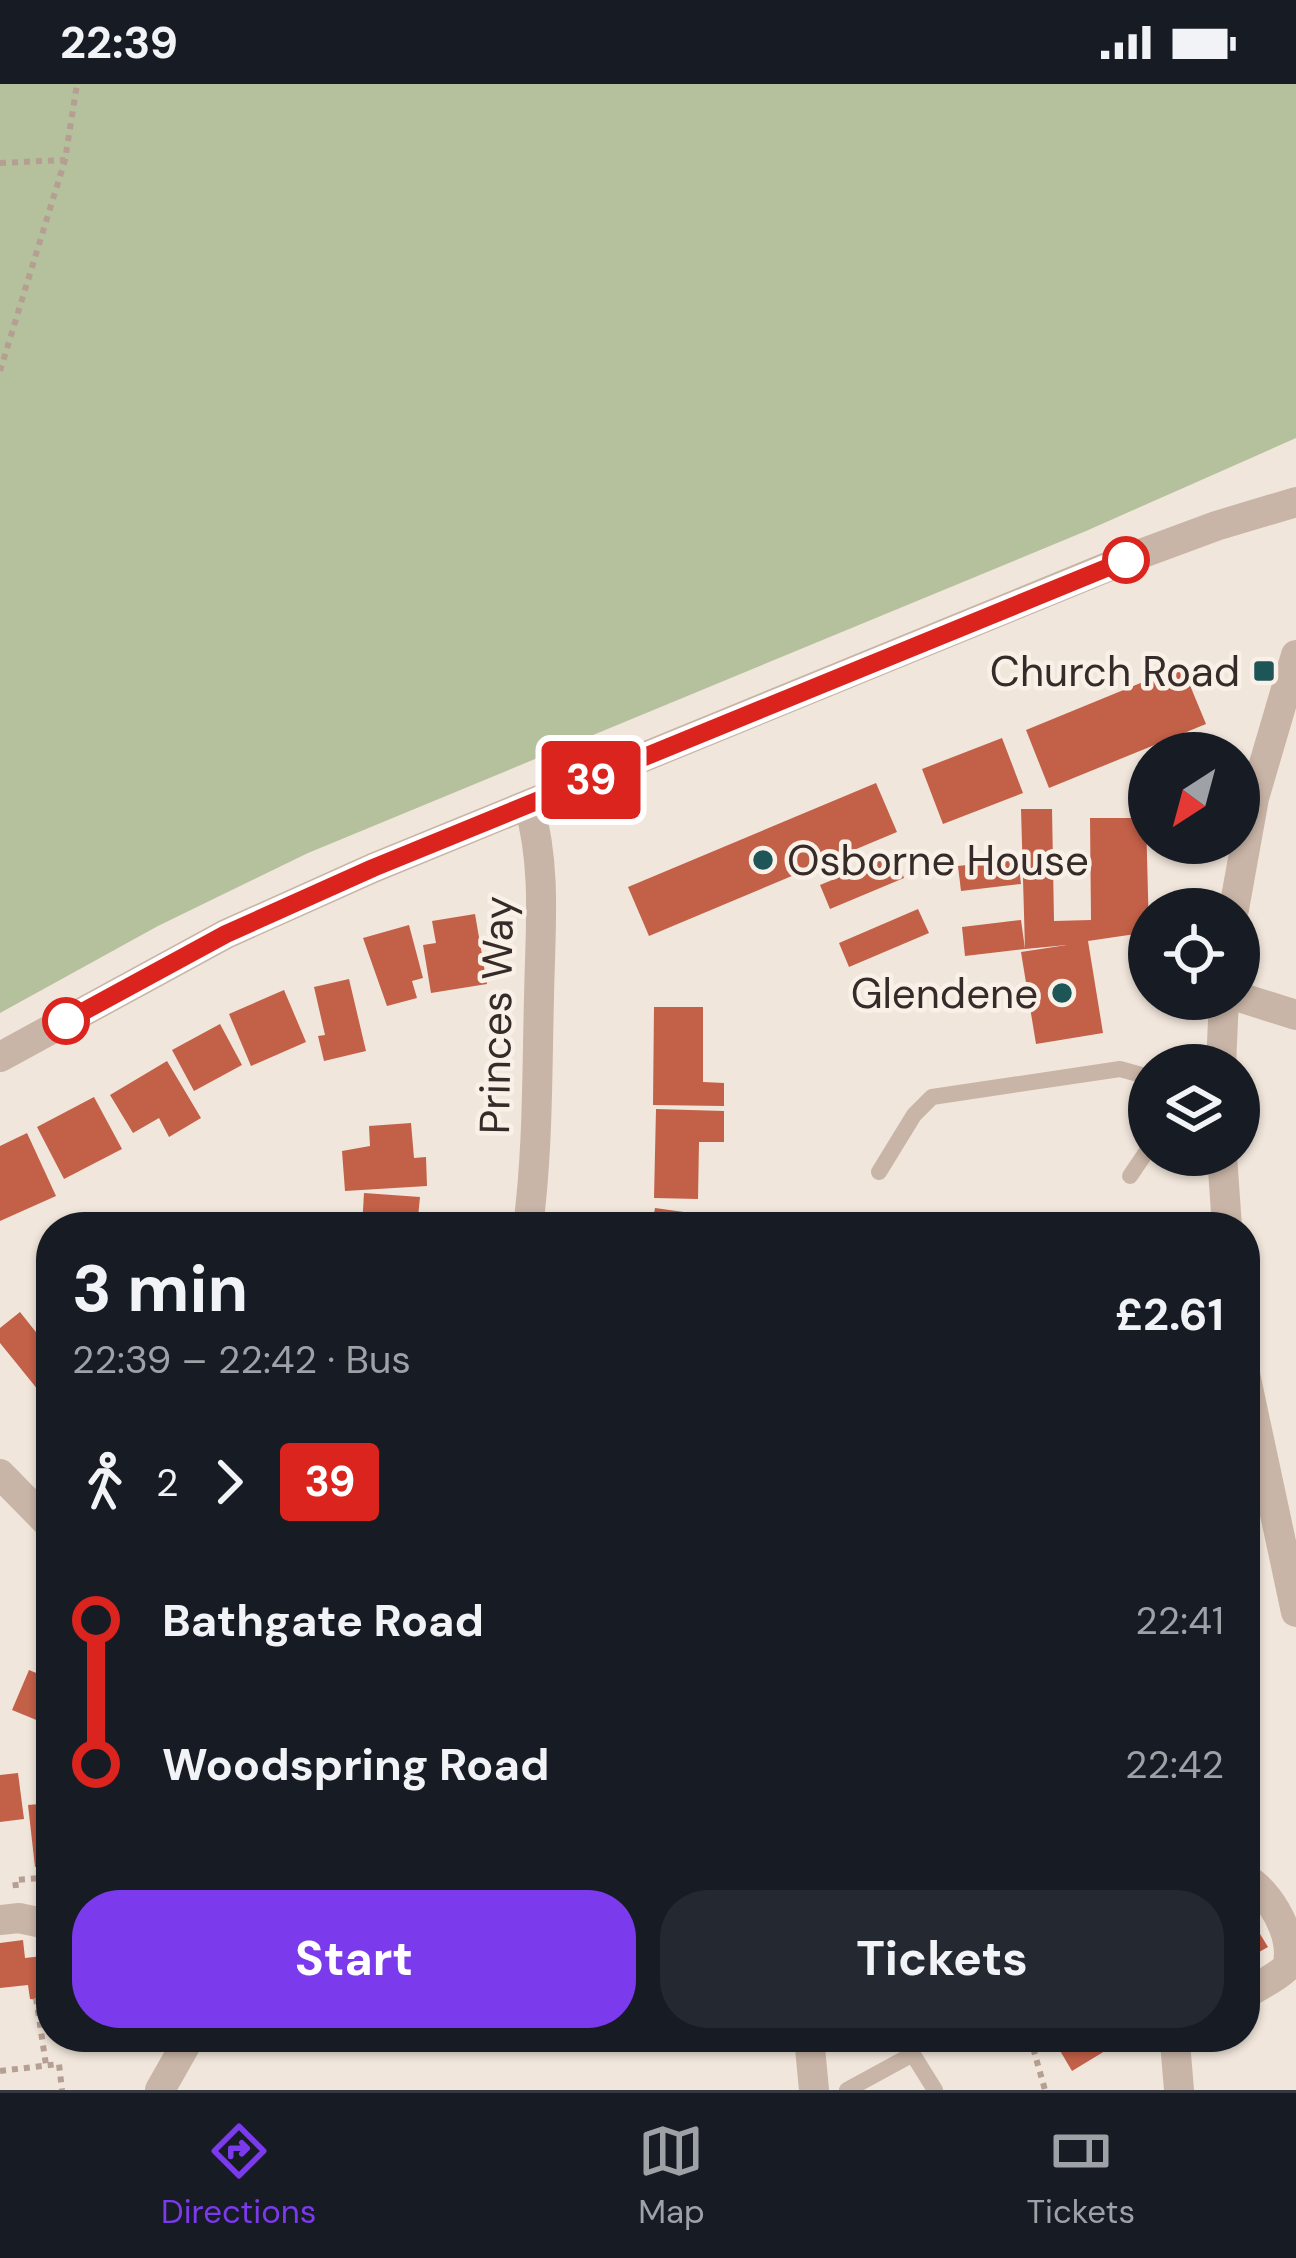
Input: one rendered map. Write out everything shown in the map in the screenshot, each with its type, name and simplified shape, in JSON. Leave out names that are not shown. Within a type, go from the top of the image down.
[{"type":"street","points":[[0,1057],[226,934],[373,868],[1127,560],[1296,502]]},
{"type":"street","points":[[1238,888],[1254,798],[1286,717],[1296,655]]},
{"type":"street","name":"Princes Way","points":[[529,806],[540,849],[541,900],[536,1170],[530,1212]]},
{"type":"street","points":[[1260,1004],[1296,1015]]},
{"type":"street","points":[[1223,1176],[1226,1212]]},
{"type":"street","points":[[1260,1444],[1296,1612]]},
{"type":"street","points":[[0,1474],[36,1511]]},
{"type":"street","points":[[1260,1889],[1285,1917],[1295,1943],[1288,1966],[1260,1985]]},
{"type":"street","points":[[0,1920],[36,1922]]},
{"type":"street","points":[[160,2090],[182,2052]]},
{"type":"street","points":[[810,2052],[814,2090]]},
{"type":"street","points":[[1176,2052],[1179,2090]]},
{"type":"lane","points":[[879,1172],[914,1115],[932,1096],[1128,1072]]},
{"type":"lane","points":[[847,2090],[913,2054],[935,2090]]},
{"type":"path","points":[[0,371],[65,160],[76,84]]},
{"type":"path","points":[[0,163],[65,160]]},
{"type":"path","points":[[44,2052],[46,2066]]},
{"type":"path","points":[[1034,2052],[1045,2090]]},
{"type":"path","points":[[0,2072],[59,2064],[62,2090]]},
{"type":"green space","points":[[0,84],[1296,84],[1296,438],[1086,531],[308,853],[158,926],[0,1013]]},
{"type":"building","points":[[1182,666],[1206,724],[1186,732],[1128,732],[1128,756],[1049,788],[1026,730]]},
{"type":"building","points":[[1002,738],[1023,793],[943,824],[922,769]]},
{"type":"building","name":"Osborne House","points":[[876,783],[897,832],[649,936],[628,887]]},
{"type":"building","points":[[1021,809],[1052,809],[1054,921],[1091,920],[1090,818],[1128,818],[1128,864],[1147,864],[1148,888],[1128,888],[1128,935],[1088,941],[1103,1033],[1036,1044],[1021,952],[1067,945],[1025,949]]},
{"type":"building","points":[[895,854],[904,878],[830,909],[820,885]]},
{"type":"building","points":[[1018,859],[1021,884],[961,891],[958,866]]},
{"type":"building","points":[[918,909],[929,933],[849,967],[839,943]]},
{"type":"building","points":[[475,914],[487,984],[431,993],[423,945],[436,943],[432,921]]},
{"type":"building","points":[[1021,920],[1025,949],[965,956],[962,927]]},
{"type":"building","points":[[409,925],[423,978],[412,981],[417,998],[387,1006],[363,938]]},
{"type":"building","points":[[349,979],[366,1051],[324,1061],[318,1036],[325,1035],[314,987]]},
{"type":"building","points":[[284,990],[306,1042],[251,1066],[229,1014]]},
{"type":"building","points":[[654,1007],[703,1007],[703,1082],[724,1083],[724,1106],[653,1105]]},
{"type":"building","points":[[220,1024],[242,1065],[194,1091],[172,1050]]},
{"type":"building","points":[[167,1061],[201,1118],[169,1137],[159,1118],[133,1133],[110,1095]]},
{"type":"building","points":[[94,1097],[122,1149],[64,1179],[37,1127]]},
{"type":"building","points":[[656,1109],[724,1111],[724,1142],[699,1142],[698,1199],[654,1198]]},
{"type":"building","points":[[411,1123],[414,1158],[426,1157],[427,1186],[345,1191],[342,1151],[370,1146],[369,1126]]},
{"type":"building","points":[[27,1133],[56,1196],[0,1221],[0,1146]]},
{"type":"building","points":[[364,1193],[420,1197],[418,1212],[363,1212]]},
{"type":"building","points":[[20,1312],[36,1332],[36,1387],[0,1343],[0,1328]]},
{"type":"building","points":[[29,1670],[36,1673],[36,1720],[12,1710]]},
{"type":"building","points":[[18,1773],[24,1819],[0,1822],[0,1775]]},
{"type":"building","points":[[36,1804],[35,1867],[28,1805]]},
{"type":"building","points":[[23,1940],[25,1958],[36,1957],[36,2000],[30,1999],[28,1985],[0,1988],[0,1943]]},
{"type":"building","points":[[1061,2052],[1103,2052],[1072,2071]]},
{"type":"bus line","name":"39","points":[[66,1021],[226,934],[373,868],[1126,560]]},
{"type":"place","name":"Church Road","points":[[1264,671]]},
{"type":"place","name":"Osborne House","points":[[763,860]]},
{"type":"place","name":"Glendene","points":[[1062,993]]}]
